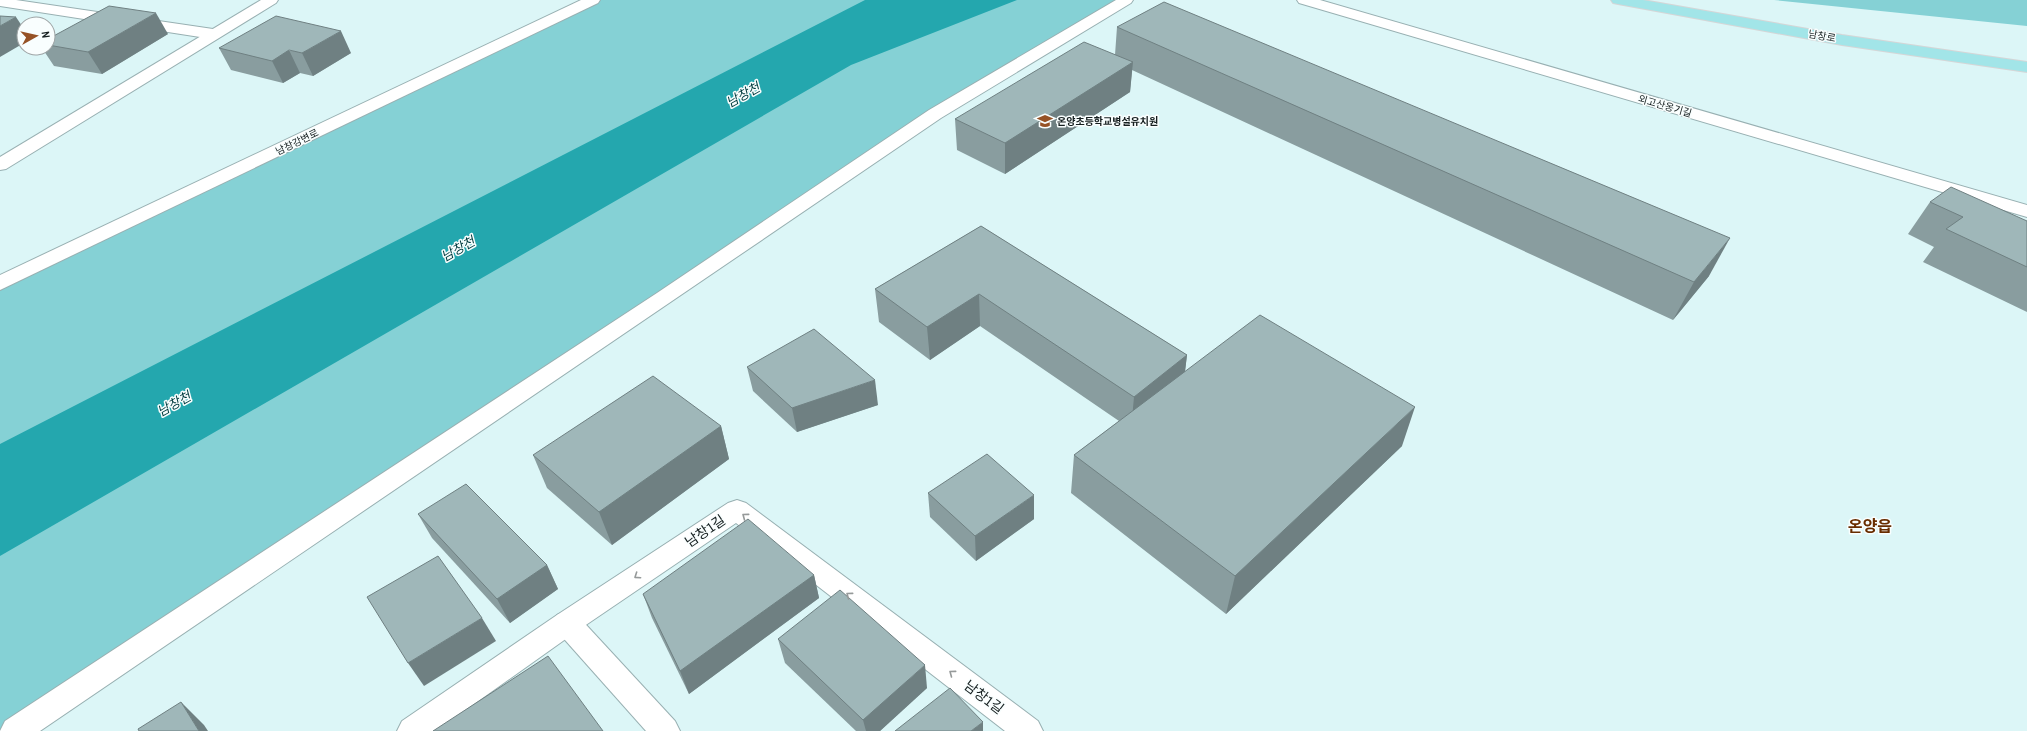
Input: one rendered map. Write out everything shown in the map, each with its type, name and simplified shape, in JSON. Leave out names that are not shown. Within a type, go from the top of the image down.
[{"type":"main road","name":"남창로","points":[[1618,0],[1842,40],[2027,67]]},
{"type":"street","points":[[0,2],[4,0]]},
{"type":"street","points":[[0,165],[271,0]]},
{"type":"street","name":"남창강변로","points":[[0,283],[593,0]]},
{"type":"street","points":[[15,731],[664,298],[935,114],[1126,0]]},
{"type":"street","name":"외고산옹기길","points":[[1304,0],[2027,211]]},
{"type":"street","points":[[0,2],[214,34]]},
{"type":"street","name":"남창1길","points":[[412,731],[567,623],[737,510],[1028,731]]},
{"type":"street","points":[[567,623],[665,731]]},
{"type":"shaded area","points":[[593,0],[1126,0],[935,114],[0,731],[0,283]]},
{"type":"shaded area","points":[[1774,0],[2027,0],[2027,26]]},
{"type":"water","name":"남창천","points":[[865,0],[1017,0],[851,65],[0,556],[0,444]]},
{"type":"building","points":[[1164,2],[1730,238],[1694,282],[1117,27]]},
{"type":"building","points":[[109,6],[156,13],[88,52],[56,46],[56,35]]},
{"type":"building","points":[[0,16],[16,17],[0,26]]},
{"type":"building","points":[[276,16],[341,31],[302,53],[289,50],[272,61],[219,48]]},
{"type":"building","points":[[1084,42],[1133,62],[1005,143],[955,119]]},
{"type":"building","points":[[1951,187],[2027,221],[2027,267],[1946,229],[1963,217],[1930,202]]},
{"type":"building","points":[[981,226],[1187,355],[1134,397],[979,294],[927,327],[875,289]]},
{"type":"building","points":[[1260,315],[1415,407],[1235,576],[1074,455]]},
{"type":"building","points":[[814,329],[875,380],[792,408],[747,367]]},
{"type":"building","points":[[653,376],[721,426],[599,512],[533,455]]},
{"type":"building","points":[[987,454],[1034,495],[975,536],[928,493]]},
{"type":"building","points":[[466,484],[547,565],[497,599],[418,514]]},
{"type":"building","points":[[748,519],[814,575],[680,671],[643,594]]},
{"type":"building","points":[[438,556],[482,618],[408,663],[367,597]]},
{"type":"building","points":[[840,590],[925,665],[863,720],[778,639]]},
{"type":"building","points":[[548,656],[603,731],[433,731]]},
{"type":"building","points":[[950,688],[983,722],[971,731],[895,731]]},
{"type":"building","points":[[181,702],[199,731],[139,731],[138,729]]},
{"type":"place","name":"온양초등학교병설유치원","points":[[1045,121]]},
{"type":"district","name":"온양읍","points":[[1870,526]]}]
